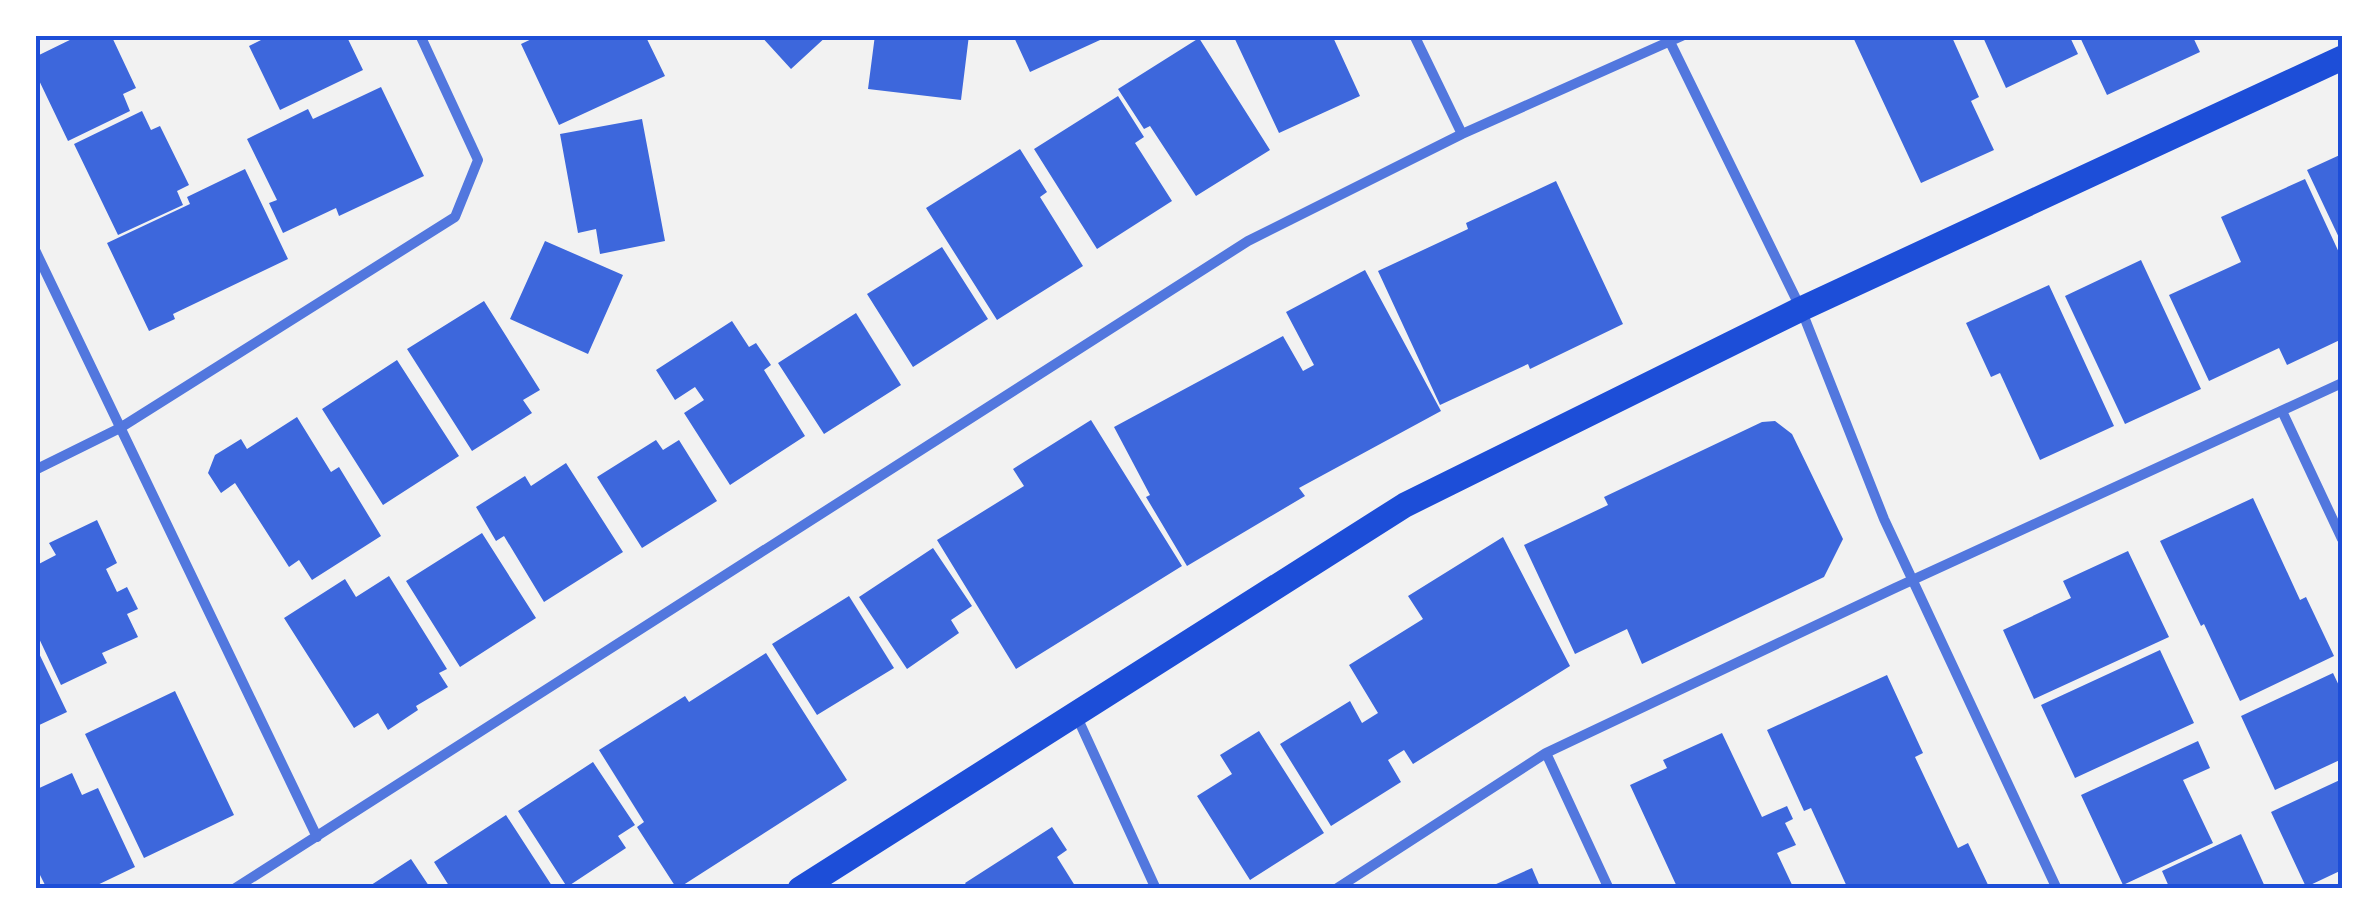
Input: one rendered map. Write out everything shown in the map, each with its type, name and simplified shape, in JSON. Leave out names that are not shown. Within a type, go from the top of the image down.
[{"type":"main road","points":[[800,889],[1406,506],[1801,310],[2342,58]]},
{"type":"street","points":[[35,470],[120,428],[456,217],[478,160],[420,35]]},
{"type":"street","points":[[1414,35],[1462,134]]},
{"type":"street","points":[[234,889],[1248,240],[1462,134],[1684,35]]},
{"type":"street","points":[[1670,42],[1801,310],[1884,519],[2058,889]]},
{"type":"street","points":[[35,250],[316,837]]},
{"type":"street","points":[[1336,889],[1546,753],[2342,382]]},
{"type":"street","points":[[2282,411],[2342,539]]},
{"type":"street","points":[[1075,713],[1156,889]]},
{"type":"street","points":[[1546,753],[1609,889]]},
{"type":"building","points":[[80,35],[111,35],[136,88],[123,94],[130,111],[68,141],[35,72],[35,57]]},
{"type":"building","points":[[261,35],[346,35],[363,70],[280,110],[249,46],[263,39]]},
{"type":"building","points":[[540,35],[645,35],[665,76],[559,125],[521,44]]},
{"type":"building","points":[[760,35],[828,35],[791,69]]},
{"type":"building","points":[[875,35],[969,35],[961,100],[868,89]]},
{"type":"building","points":[[1013,35],[1111,35],[1030,72]]},
{"type":"building","points":[[1233,35],[1332,35],[1360,96],[1279,133]]},
{"type":"building","points":[[1852,35],[1951,35],[1979,97],[1971,101],[1994,150],[1921,183]]},
{"type":"building","points":[[1982,35],[2069,35],[2078,54],[2006,88]]},
{"type":"building","points":[[2079,35],[2192,35],[2200,52],[2107,95]]},
{"type":"building","points":[[1199,38],[1270,150],[1196,196],[1150,126],[1144,129],[1118,89]]},
{"type":"building","points":[[381,87],[424,176],[339,216],[336,208],[283,233],[269,203],[277,200],[247,139],[308,109],[313,119]]},
{"type":"building","points":[[1118,96],[1144,137],[1135,143],[1172,201],[1097,249],[1034,149]]},
{"type":"building","points":[[142,111],[151,130],[160,126],[189,185],[177,191],[183,205],[118,235],[74,144]]},
{"type":"building","points":[[642,119],[665,241],[600,254],[596,229],[578,233],[560,134]]},
{"type":"building","points":[[1020,149],[1047,192],[1040,197],[1083,266],[997,320],[926,208]]},
{"type":"building","points":[[2342,154],[2342,244],[2307,170]]},
{"type":"building","points":[[245,169],[288,259],[173,314],[175,319],[149,331],[107,243],[190,204],[187,197]]},
{"type":"building","points":[[2305,179],[2342,259],[2342,339],[2287,365],[2279,348],[2209,381],[2169,295],[2241,262],[2221,217]]},
{"type":"building","points":[[1556,181],[1623,324],[1530,369],[1528,364],[1440,405],[1378,271],[1468,229],[1466,223]]},
{"type":"building","points":[[545,241],[623,275],[588,354],[510,319]]},
{"type":"building","points":[[942,247],[988,319],[913,367],[867,294]]},
{"type":"building","points":[[2141,260],[2201,389],[2125,424],[2065,296]]},
{"type":"building","points":[[1365,270],[1441,411],[1299,488],[1305,496],[1187,566],[1146,497],[1150,495],[1114,427],[1283,336],[1303,371],[1314,365],[1286,312]]},
{"type":"building","points":[[2049,285],[2114,426],[2040,460],[2000,373],[1991,377],[1966,323]]},
{"type":"building","points":[[484,301],[540,390],[523,400],[532,413],[472,451],[407,349]]},
{"type":"building","points":[[856,313],[901,385],[824,434],[778,363]]},
{"type":"building","points":[[732,321],[749,347],[756,343],[771,365],[764,370],[805,436],[730,485],[684,413],[704,400],[695,387],[675,400],[656,370]]},
{"type":"building","points":[[397,360],[459,456],[383,505],[322,409]]},
{"type":"building","points":[[297,417],[331,472],[339,467],[381,536],[312,580],[299,560],[289,567],[235,483],[221,493],[208,473],[215,455],[241,439],[247,449]]},
{"type":"building","points":[[1091,420],[1182,566],[1016,669],[937,540],[1024,486],[1013,469]]},
{"type":"building","points":[[1775,421],[1792,434],[1843,539],[1824,577],[1642,664],[1627,629],[1575,654],[1524,545],[1608,505],[1604,497],[1762,422]]},
{"type":"building","points":[[656,440],[663,450],[679,440],[717,501],[642,548],[597,477]]},
{"type":"building","points":[[566,463],[623,552],[544,602],[504,536],[496,541],[476,507],[525,476],[531,486]]},
{"type":"building","points":[[2253,498],[2300,600],[2306,597],[2334,656],[2240,701],[2160,541]]},
{"type":"building","points":[[97,520],[117,563],[106,569],[117,592],[127,587],[138,609],[127,614],[138,637],[102,653],[107,663],[61,685],[35,630],[35,566],[56,555],[49,543]]},
{"type":"building","points":[[482,533],[536,618],[460,667],[406,581]]},
{"type":"building","points":[[1503,537],[1570,666],[1413,764],[1404,750],[1388,760],[1401,782],[1331,826],[1280,744],[1350,701],[1362,723],[1378,713],[1349,665],[1423,619],[1408,596]]},
{"type":"building","points":[[933,548],[972,606],[951,620],[959,633],[907,669],[859,597]]},
{"type":"building","points":[[2128,551],[2169,637],[2034,699],[2003,630],[2071,598],[2063,581]]},
{"type":"building","points":[[389,576],[447,669],[439,673],[448,687],[416,706],[418,710],[388,730],[378,713],[354,728],[284,618],[345,579],[356,597]]},
{"type":"building","points":[[849,596],[894,668],[817,715],[772,644]]},
{"type":"building","points":[[35,645],[67,712],[35,727]]},
{"type":"building","points":[[2160,650],[2194,723],[2075,778],[2041,705]]},
{"type":"building","points":[[766,653],[847,780],[677,889],[637,827],[644,822],[599,750],[685,696],[689,702]]},
{"type":"building","points":[[2333,673],[2342,692],[2342,759],[2275,790],[2241,716]]},
{"type":"building","points":[[1887,675],[1923,753],[1915,757],[1958,848],[1968,843],[1990,889],[1848,889],[1811,808],[1804,811],[1767,730]]},
{"type":"building","points":[[175,691],[234,815],[144,858],[85,734]]},
{"type":"building","points":[[1259,731],[1324,833],[1250,880],[1197,796],[1232,774],[1220,755]]},
{"type":"building","points":[[1722,733],[1762,817],[1787,806],[1793,819],[1785,823],[1796,845],[1777,853],[1794,889],[1678,889],[1630,785],[1667,768],[1663,760]]},
{"type":"building","points":[[2198,741],[2210,768],[2183,780],[2213,843],[2123,885],[2081,795]]},
{"type":"building","points":[[593,762],[635,825],[618,836],[626,848],[567,887],[518,811]]},
{"type":"building","points":[[72,773],[82,795],[98,788],[135,867],[89,889],[47,889],[35,865],[35,790]]},
{"type":"building","points":[[2342,779],[2342,870],[2306,887],[2271,812]]},
{"type":"building","points":[[506,815],[554,889],[451,889],[434,862]]},
{"type":"building","points":[[1052,827],[1067,850],[1057,857],[1077,889],[969,889],[965,883]]},
{"type":"building","points":[[2241,834],[2266,889],[2170,889],[2162,871]]},
{"type":"building","points":[[411,859],[431,889],[365,889]]},
{"type":"building","points":[[1532,868],[1541,889],[1485,889]]}]
